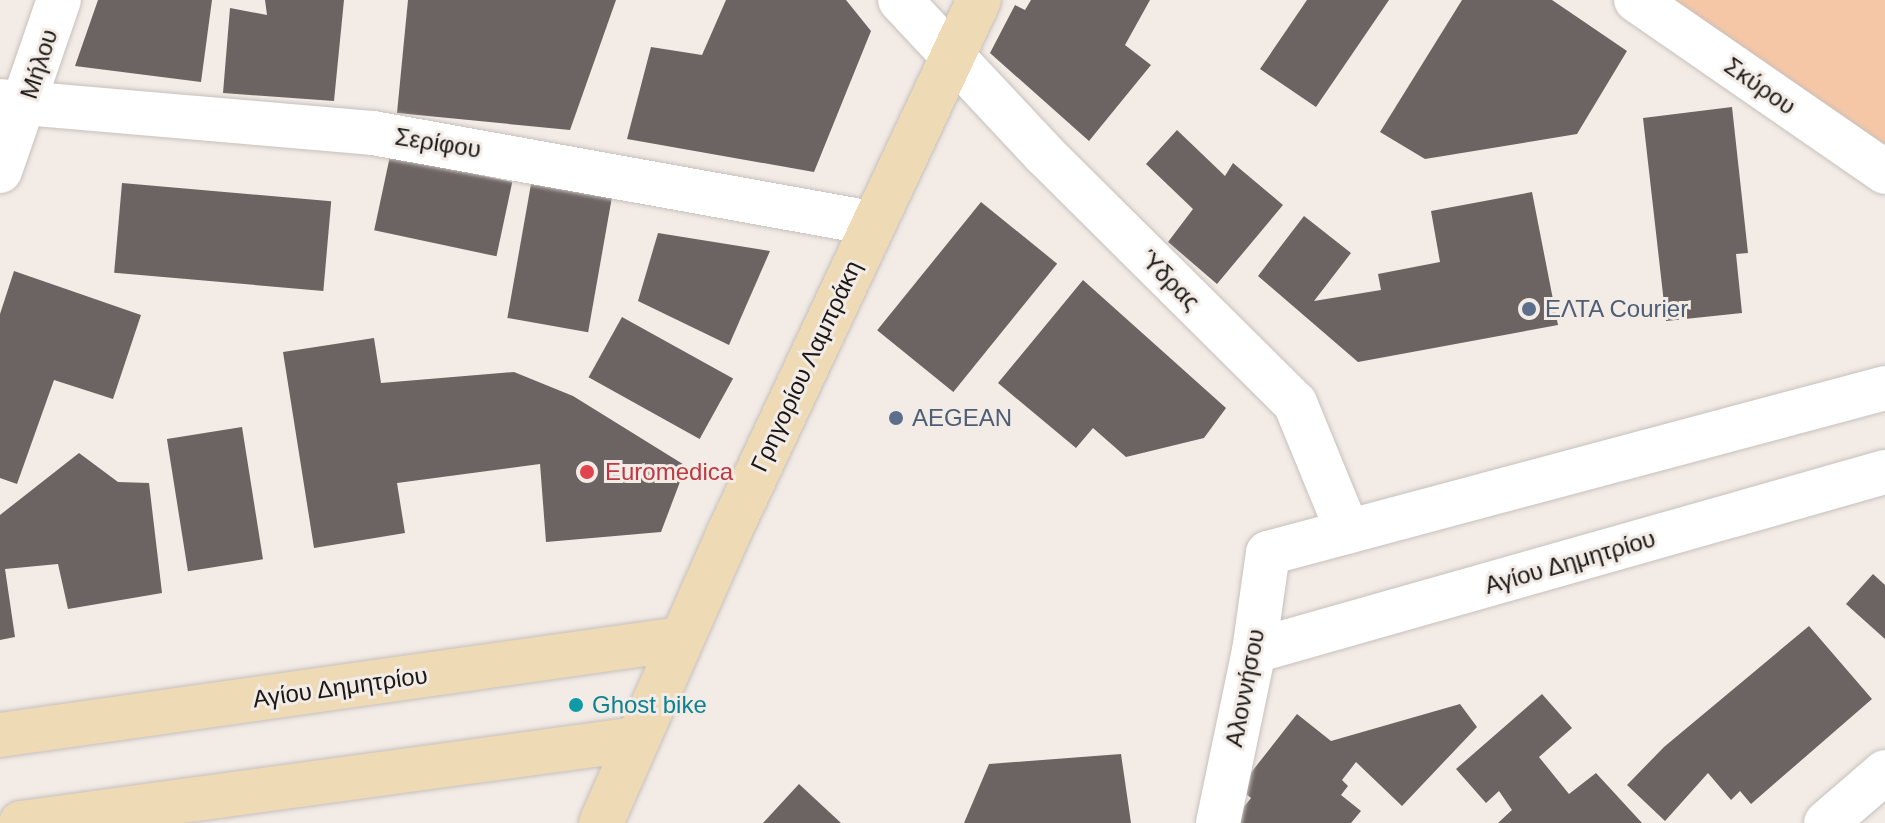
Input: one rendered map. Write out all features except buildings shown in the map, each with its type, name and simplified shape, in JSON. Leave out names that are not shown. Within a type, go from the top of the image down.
[{"type":"main road","name":"Γρηγορίου Λαμπράκη","points":[[601,823],[680,639],[871,223],[979,0]]},
{"type":"main road","name":"Αγίου Δημητρίου","points":[[0,735],[680,639]]},
{"type":"main road","points":[[21,823],[637,739]]},
{"type":"street","name":"Μήλου","points":[[0,171],[13,102],[59,0]]},
{"type":"street","name":"Ύδρας","points":[[900,0],[950,55],[1295,403],[1348,532]]},
{"type":"street","name":"Σκύρου","points":[[1636,0],[1885,172]]},
{"type":"street","name":"Σερίφου","points":[[13,102],[373,133],[871,223]]},
{"type":"street","points":[[1348,532],[1885,388]]},
{"type":"street","name":"Αγίου Δημητρίου","points":[[1254,651],[1885,472]]},
{"type":"street","name":"Αλοννήσου","points":[[1218,823],[1254,651],[1268,553],[1348,532]]},
{"type":"street","points":[[1826,823],[1885,772]]},
{"type":"shaded area","points":[[1653,0],[1885,0],[1885,160]]},
{"type":"place","name":"ΕΛΤΑ Courier","points":[[1529,309]]},
{"type":"place","name":"AEGEAN","points":[[896,418]]},
{"type":"place","name":"Euromedica","points":[[587,472]]},
{"type":"place","name":"Ghost bike","points":[[576,705]]}]
